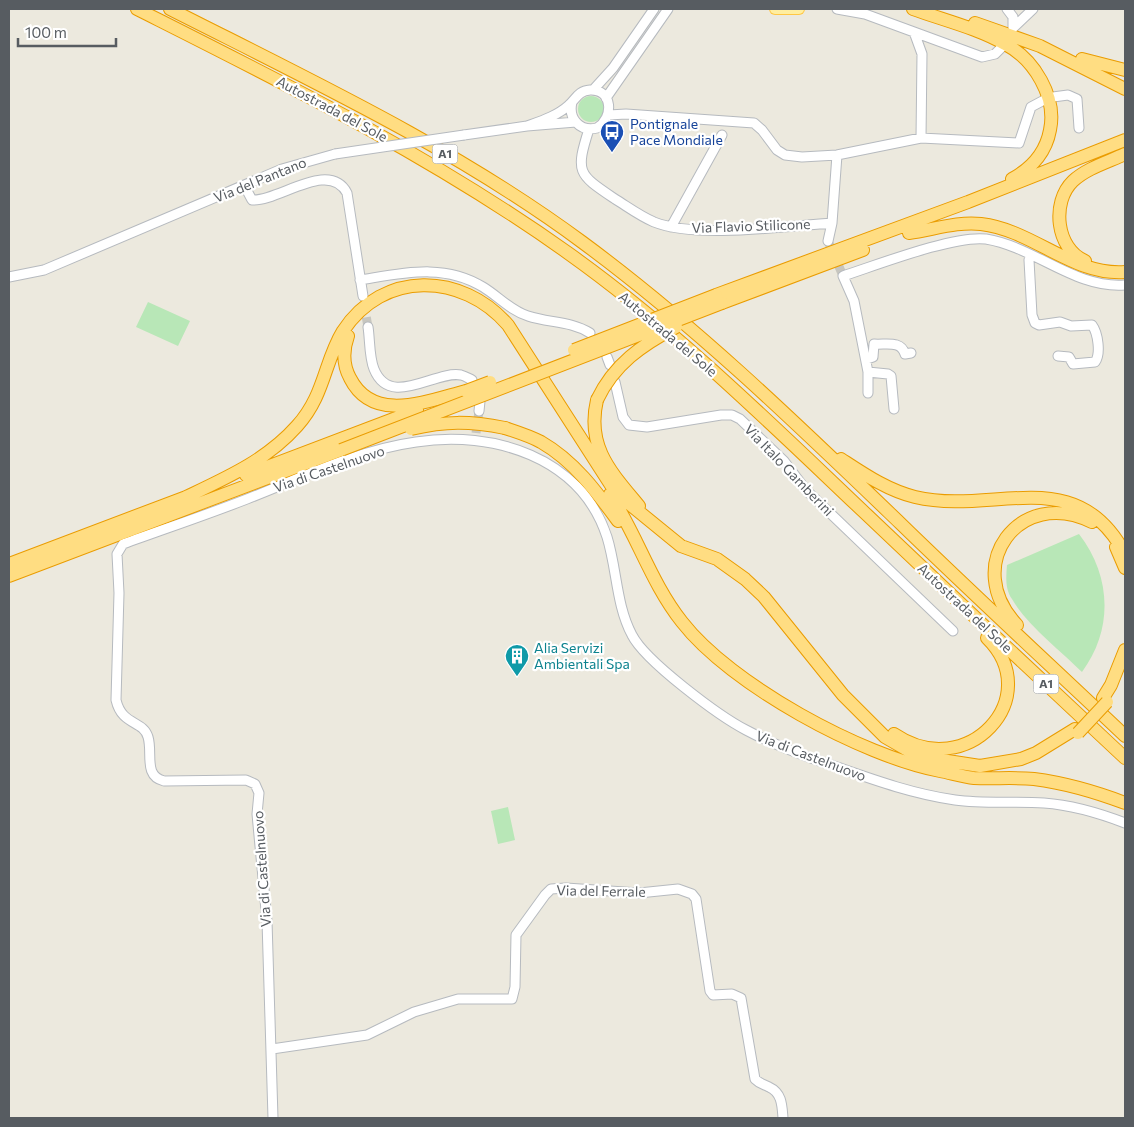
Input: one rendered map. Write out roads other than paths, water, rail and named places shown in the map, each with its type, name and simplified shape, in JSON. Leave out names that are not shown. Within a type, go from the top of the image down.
[{"type":"highway","name":"Autostrada del Sole","points":[[137,9],[372,129],[488,198],[570,254],[640,309],[707,366],[1125,758]]},
{"type":"highway","name":"Autostrada del Sole","points":[[170,9],[410,134],[494,183],[572,235],[649,293],[684,322],[817,444],[1125,736]]},
{"type":"highway","points":[[912,9],[982,34],[1010,47],[1032,70],[1048,94],[1052,123],[1045,147],[1029,168],[1016,178],[968,202]]},
{"type":"highway","points":[[936,9],[1040,46],[1125,70]]},
{"type":"highway","points":[[982,34],[1011,41],[1078,68],[1125,94]]},
{"type":"highway","points":[[1040,46],[1125,89]]},
{"type":"highway","points":[[9,576],[341,450],[1125,140]]},
{"type":"highway","points":[[9,564],[469,386],[909,233],[1125,149]]},
{"type":"highway","points":[[1125,154],[1082,174],[1071,183],[1064,196],[1059,214],[1060,231],[1068,248],[1079,258],[1108,267],[1125,266]]},
{"type":"highway","points":[[909,233],[956,225],[980,224],[1023,237],[1095,271],[1125,272]]},
{"type":"highway","points":[[186,497],[258,460],[296,427],[314,402],[342,333],[362,310],[383,296],[410,287],[443,286],[457,289],[490,306],[508,325],[609,484],[621,499],[681,546],[717,559],[745,579],[764,598],[854,707],[870,724],[896,745],[928,758],[963,765],[980,766],[1022,759],[1050,747],[1077,731]]},
{"type":"highway","points":[[469,386],[396,407],[371,401],[359,392],[348,373],[344,350],[353,325],[371,307],[398,293],[426,289],[456,292],[478,302],[494,314],[519,346],[618,506],[657,586],[681,622],[705,649],[743,678],[786,706],[852,741],[896,760],[972,778],[1025,779],[1061,784],[1125,804]]},
{"type":"highway","points":[[657,527],[624,487],[601,454],[593,426],[597,400],[610,376],[639,348],[719,299]]},
{"type":"highway","points":[[341,450],[439,422],[471,422],[505,428],[540,441],[564,458],[587,479],[642,554]]},
{"type":"highway","points":[[817,444],[881,485],[915,497],[945,501],[1034,497],[1067,501],[1086,510],[1106,525],[1125,554]]},
{"type":"highway","points":[[1047,662],[1046,653],[1009,616],[1000,601],[994,571],[999,548],[1006,536],[1022,522],[1036,516],[1057,512],[1080,516],[1095,523],[1108,536],[1125,568]]},
{"type":"highway","points":[[854,707],[897,737],[922,747],[943,750],[958,748],[982,736],[998,718],[1004,705],[1007,680],[1002,660],[994,646],[969,620],[968,610]]},
{"type":"highway","points":[[1105,700],[1125,650]]},
{"type":"highway","points":[[952,774],[992,772],[1024,764],[1050,753],[1077,731],[1105,700],[1125,669]]},
{"type":"main road","points":[[775,9],[798,9]]},
{"type":"street","name":"Via del Pantano","points":[[527,126],[560,112],[582,92],[594,90],[613,68],[654,9]]},
{"type":"street","points":[[606,98],[668,9]]},
{"type":"street","points":[[798,9],[805,9]]},
{"type":"street","points":[[837,9],[865,14],[984,57],[995,54],[1002,47]]},
{"type":"street","points":[[1008,9],[1013,17],[1013,28],[1033,9]]},
{"type":"street","points":[[914,32],[922,54],[921,138]]},
{"type":"street","points":[[922,54],[929,46],[938,41]]},
{"type":"street","points":[[572,102],[571,111],[576,122],[589,129],[601,126],[609,116],[609,105],[606,98],[594,90]]},
{"type":"street","points":[[609,116],[626,114],[754,123],[762,130],[777,150],[785,155],[802,157],[837,156],[921,138],[1019,143],[1031,107],[1050,98],[1068,95],[1077,99],[1080,128]]},
{"type":"street","name":"Via del Pantano","points":[[9,277],[44,270],[282,169],[335,154],[464,134],[576,122]]},
{"type":"street","name":"Via Flavio Stilicone","points":[[589,129],[580,165],[583,175],[587,180],[642,216],[671,227],[707,230],[832,223]]},
{"type":"street","name":"Via Flavio Stilicone","points":[[671,227],[722,135]]},
{"type":"street","points":[[828,241],[832,223],[837,156]]},
{"type":"street","points":[[244,185],[252,200],[259,200],[322,179],[337,182],[347,193],[363,296]]},
{"type":"street","points":[[868,393],[867,359],[854,301],[843,276],[967,239],[994,241],[1031,255],[1092,283],[1109,286],[1125,285]]},
{"type":"street","points":[[1031,255],[1029,260],[1032,315],[1035,323],[1039,325],[1060,322],[1070,326],[1092,325],[1095,329],[1098,355],[1095,362],[1078,365],[1073,364],[1069,357],[1058,356]]},
{"type":"street","points":[[360,280],[416,271],[442,271],[468,278],[527,316],[580,327],[590,334]]},
{"type":"street","points":[[368,327],[374,368],[388,384],[396,387],[409,387],[452,375],[462,375],[469,386]]},
{"type":"street","points":[[867,359],[873,357],[874,344],[901,345],[905,354],[911,353]]},
{"type":"street","points":[[868,372],[891,376],[894,409]]},
{"type":"street","name":"Via Italo Gamberini","points":[[615,382],[622,417],[629,425],[646,427],[721,415],[732,415],[740,419],[784,461],[806,490],[953,630]]},
{"type":"street","points":[[479,411],[480,401]]},
{"type":"street","name":"Via di Castelnuovo","points":[[273,1118],[272,1049],[268,1003],[264,883],[257,814],[258,788],[246,780],[164,781],[157,779],[151,773],[147,735],[144,729],[122,716],[116,700],[119,609],[117,554],[119,547],[342,462],[383,449],[415,442],[475,437],[514,448],[544,460],[567,476],[587,497],[608,540],[613,574],[632,637],[673,678],[744,729],[790,751],[915,793],[959,801],[1047,803],[1094,812],[1125,823]]},
{"type":"street","name":"Via del Ferrale","points":[[272,1049],[367,1035],[414,1012],[458,999],[512,1000],[515,987],[516,935],[544,895],[551,889],[566,888],[639,892],[678,889],[692,894],[696,900],[710,991],[713,995],[732,994],[741,998],[755,1079],[760,1084],[777,1093],[780,1098],[783,1118]]},
{"type":"tunnel","points":[[828,241],[843,276]]},
{"type":"tunnel","points":[[364,304],[368,327]]},
{"type":"tunnel","points":[[476,433],[479,411]]},
{"type":"place","name":"Pontignale Pace Mondiale","points":[[612,153]]},
{"type":"place","name":"Alia Servizi Ambientali Spa","points":[[517,677]]}]
